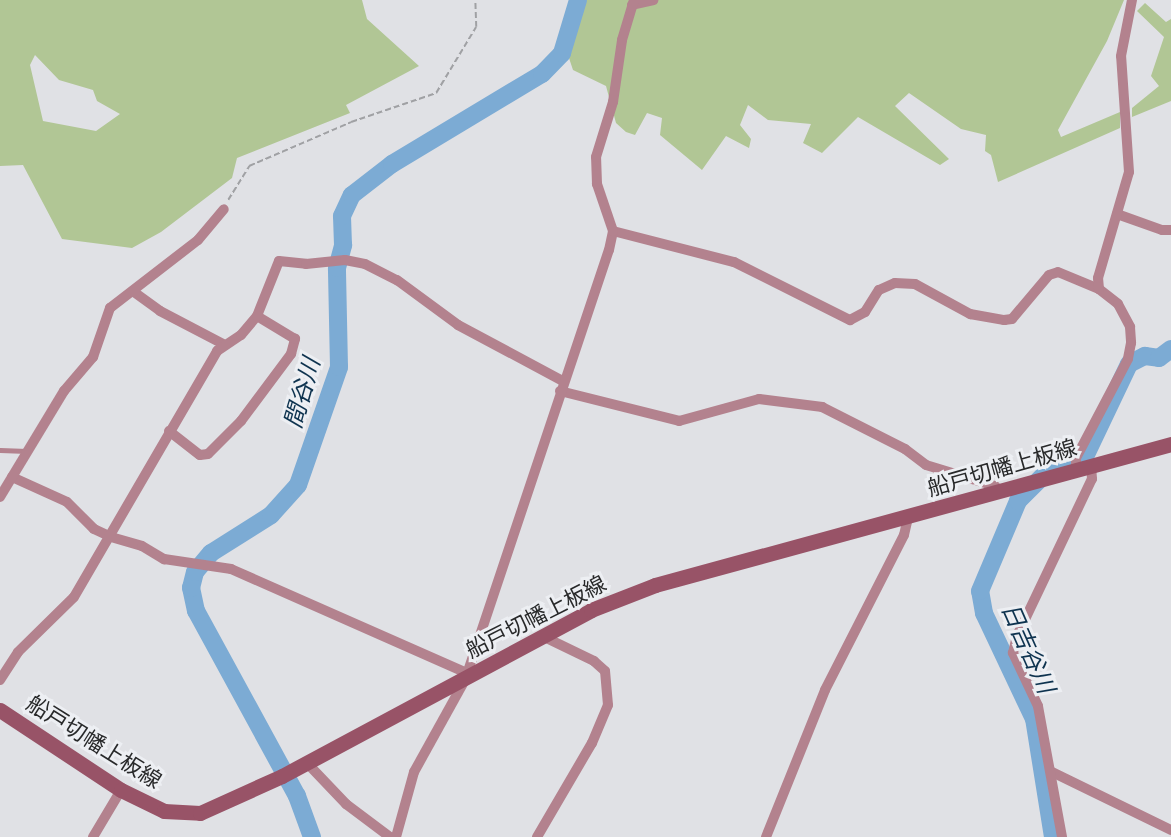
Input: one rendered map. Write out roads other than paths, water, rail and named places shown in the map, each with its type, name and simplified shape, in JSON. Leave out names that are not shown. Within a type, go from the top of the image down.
[{"type":"main road","name":"船戸切幡上板線","points":[[0,710],[121,790],[164,811],[200,813],[308,763],[591,610],[655,585],[908,518],[1040,480],[1080,466],[1171,444]]},
{"type":"street","points":[[396,837],[414,772],[466,676],[613,231],[597,184],[596,157],[613,102],[622,40],[633,3],[654,0]]},
{"type":"street","points":[[1099,289],[1098,278],[1129,172],[1121,56],[1132,0]]},
{"type":"street","points":[[0,497],[64,391],[93,357],[110,308],[134,292],[198,240],[224,209]]},
{"type":"street","points":[[1117,214],[1162,230],[1171,230]]},
{"type":"street","points":[[613,231],[734,262],[850,320],[865,312],[879,290],[896,283],[915,284],[970,314],[1004,320],[1012,319],[1049,275],[1058,272],[1099,289],[1118,304],[1130,327],[1131,343],[1128,359],[1080,466],[1092,478],[1017,636],[1013,653],[1038,706],[1052,772],[1062,837]]},
{"type":"street","points":[[0,680],[18,652],[74,597],[111,537],[169,431],[223,344],[241,335],[257,316],[279,261],[306,264],[339,260],[365,264],[397,280],[458,325],[562,386],[679,421],[759,399],[822,407],[905,449],[926,465],[995,486],[999,492]]},
{"type":"street","points":[[134,292],[160,311],[223,344]]},
{"type":"street","points":[[169,431],[200,455],[208,454],[241,421],[291,354],[295,339],[257,316]]},
{"type":"street","points":[[12,477],[67,502],[94,529],[111,537],[142,546],[164,559],[231,569],[466,676]]},
{"type":"street","points":[[766,837],[825,690],[904,535],[908,518]]},
{"type":"street","points":[[537,837],[592,743],[608,705],[604,671],[594,661],[542,636]]},
{"type":"street","points":[[308,763],[346,804],[390,837]]},
{"type":"street","points":[[1052,772],[1171,830]]},
{"type":"street","points":[[93,837],[121,790]]},
{"type":"lane","points":[[0,450],[27,452]]},
{"type":"waterway","name":"間谷川","points":[[312,837],[297,796],[196,611],[191,588],[195,572],[211,553],[271,515],[298,485],[339,367],[337,268],[343,245],[342,216],[352,195],[392,164],[542,74],[562,53],[578,0]]},
{"type":"waterway","name":"日吉谷川","points":[[1053,837],[1034,719],[984,613],[980,591],[1018,501],[1046,473],[1083,461],[1129,364],[1145,356],[1159,358],[1171,349]]}]
